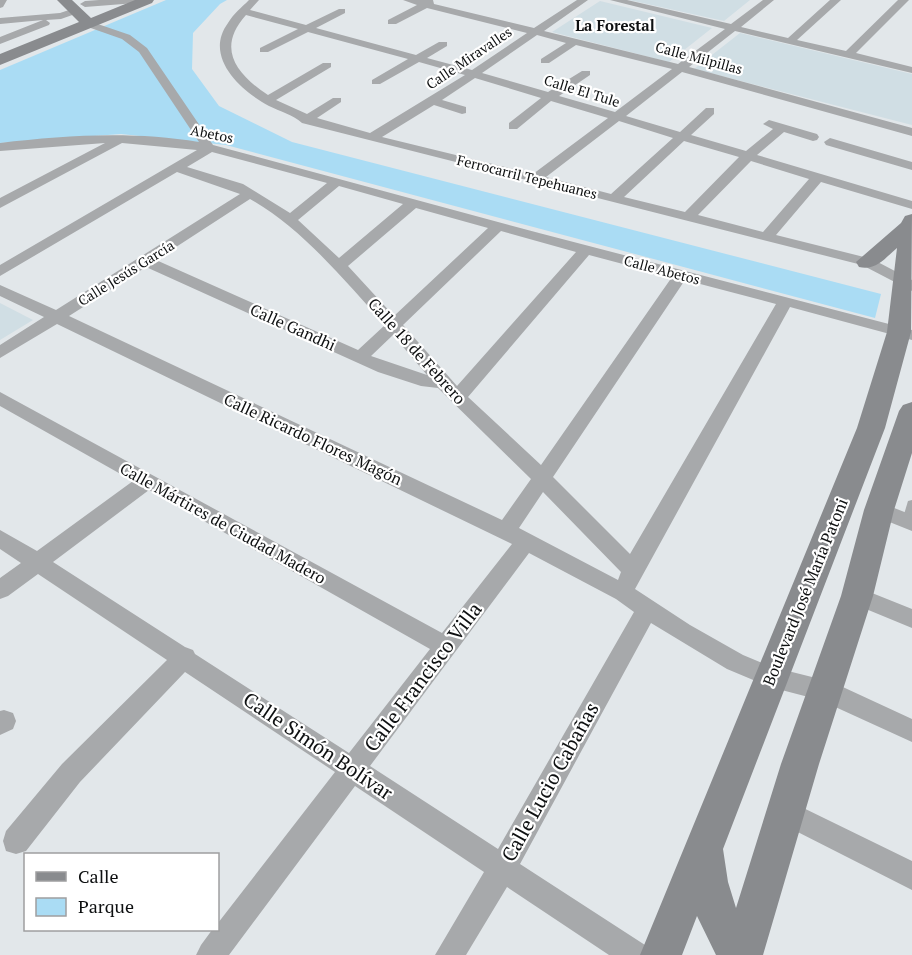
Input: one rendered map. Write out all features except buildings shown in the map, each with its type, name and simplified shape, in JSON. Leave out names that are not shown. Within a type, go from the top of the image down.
[{"type":"main road","points":[[64,0],[99,25]]},
{"type":"main road","points":[[0,60],[64,34],[99,25],[147,0]]},
{"type":"main road","points":[[64,34],[99,25]]},
{"type":"main road","points":[[867,262],[911,224]]},
{"type":"main road","name":"Boulevard José María Patoni","points":[[662,955],[770,677],[871,428],[906,334],[911,224]]},
{"type":"main road","points":[[742,955],[800,764],[857,596],[902,514],[912,411]]},
{"type":"main road","points":[[705,846],[705,869],[711,903],[723,930],[742,955]]},
{"type":"street","points":[[0,5],[2,0]]},
{"type":"street","points":[[0,21],[136,0]]},
{"type":"street","name":"Ferrocarril Tepehuanes","points":[[254,0],[231,23],[225,38],[226,58],[241,81],[267,100],[306,120],[867,262],[908,284]]},
{"type":"street","name":"Calle Milpillas","points":[[408,0],[430,2],[912,132]]},
{"type":"street","name":"Calle Miravalles","points":[[371,138],[433,101],[583,0]]},
{"type":"street","points":[[615,0],[912,70]]},
{"type":"street","points":[[537,178],[770,0]]},
{"type":"street","points":[[790,41],[836,0]]},
{"type":"street","points":[[848,55],[904,0]]},
{"type":"street","points":[[392,22],[430,2]]},
{"type":"street","points":[[0,41],[76,8]]},
{"type":"street","name":"Calle El Tule","points":[[242,11],[471,74],[912,205]]},
{"type":"street","points":[[264,50],[342,11]]},
{"type":"street","points":[[0,271],[209,148],[143,50],[126,37],[99,25]]},
{"type":"street","points":[[545,61],[574,41]]},
{"type":"street","points":[[376,82],[443,44]]},
{"type":"street","points":[[267,100],[327,65]]},
{"type":"street","points":[[513,126],[549,97],[586,73]]},
{"type":"street","points":[[306,120],[337,100]]},
{"type":"street","points":[[433,101],[462,110]]},
{"type":"street","points":[[613,199],[710,111]]},
{"type":"street","points":[[687,218],[776,126],[813,137]]},
{"type":"street","points":[[0,204],[119,140]]},
{"type":"street","name":"Abetos","points":[[2,147],[63,141],[119,140],[175,143],[265,160],[413,203]]},
{"type":"street","points":[[830,142],[912,166]]},
{"type":"street","name":"Calle 18 de Febrero","points":[[178,168],[251,193],[290,220],[339,266],[394,325],[443,383],[542,478],[632,570]]},
{"type":"street","points":[[766,237],[818,177]]},
{"type":"street","points":[[290,220],[336,182]]},
{"type":"street","name":"Calle Jesús García","points":[[0,353],[251,193]]},
{"type":"street","points":[[339,266],[413,203]]},
{"type":"street","name":"Calle Abetos","points":[[413,203],[906,334]]},
{"type":"street","points":[[360,357],[498,226]]},
{"type":"street","points":[[458,397],[586,250]]},
{"type":"street","name":"Calle Gandhi","points":[[146,261],[400,374],[443,383]]},
{"type":"street","name":"Calle Francisco Villa","points":[[211,955],[446,647],[516,536],[542,478],[681,274]]},
{"type":"street","name":"Calle Ricardo Flores Magón","points":[[0,290],[516,536],[624,593],[710,648],[770,677],[824,690],[912,731]]},
{"type":"street","points":[[624,593],[632,570],[785,302]]},
{"type":"street","name":"Calle Mártires de Ciudad Madero","points":[[0,398],[446,647]]},
{"type":"street","points":[[0,590],[147,482]]},
{"type":"street","name":"Calle Simón Bolívar","points":[[0,538],[185,657],[636,955]]},
{"type":"street","points":[[857,596],[912,619]]},
{"type":"street","name":"Calle Lucio Cabañas","points":[[450,955],[503,867],[648,608]]},
{"type":"street","points":[[16,841],[71,773],[185,657]]},
{"type":"street","points":[[787,813],[912,876]]},
{"type":"shaded area","points":[[629,0],[750,0],[724,21]]},
{"type":"shaded area","points":[[600,1],[712,28],[669,62],[552,32]]},
{"type":"shaded area","points":[[740,33],[912,74],[912,125],[694,69]]},
{"type":"shaded area","points":[[0,303],[33,320],[0,340]]},
{"type":"green space","points":[[166,0],[227,0],[220,4],[193,33],[192,69],[219,106],[292,142],[881,294],[875,318],[226,145],[121,134],[0,143],[0,70]]},
{"type":"district","name":"La Forestal","points":[[615,26]]}]
